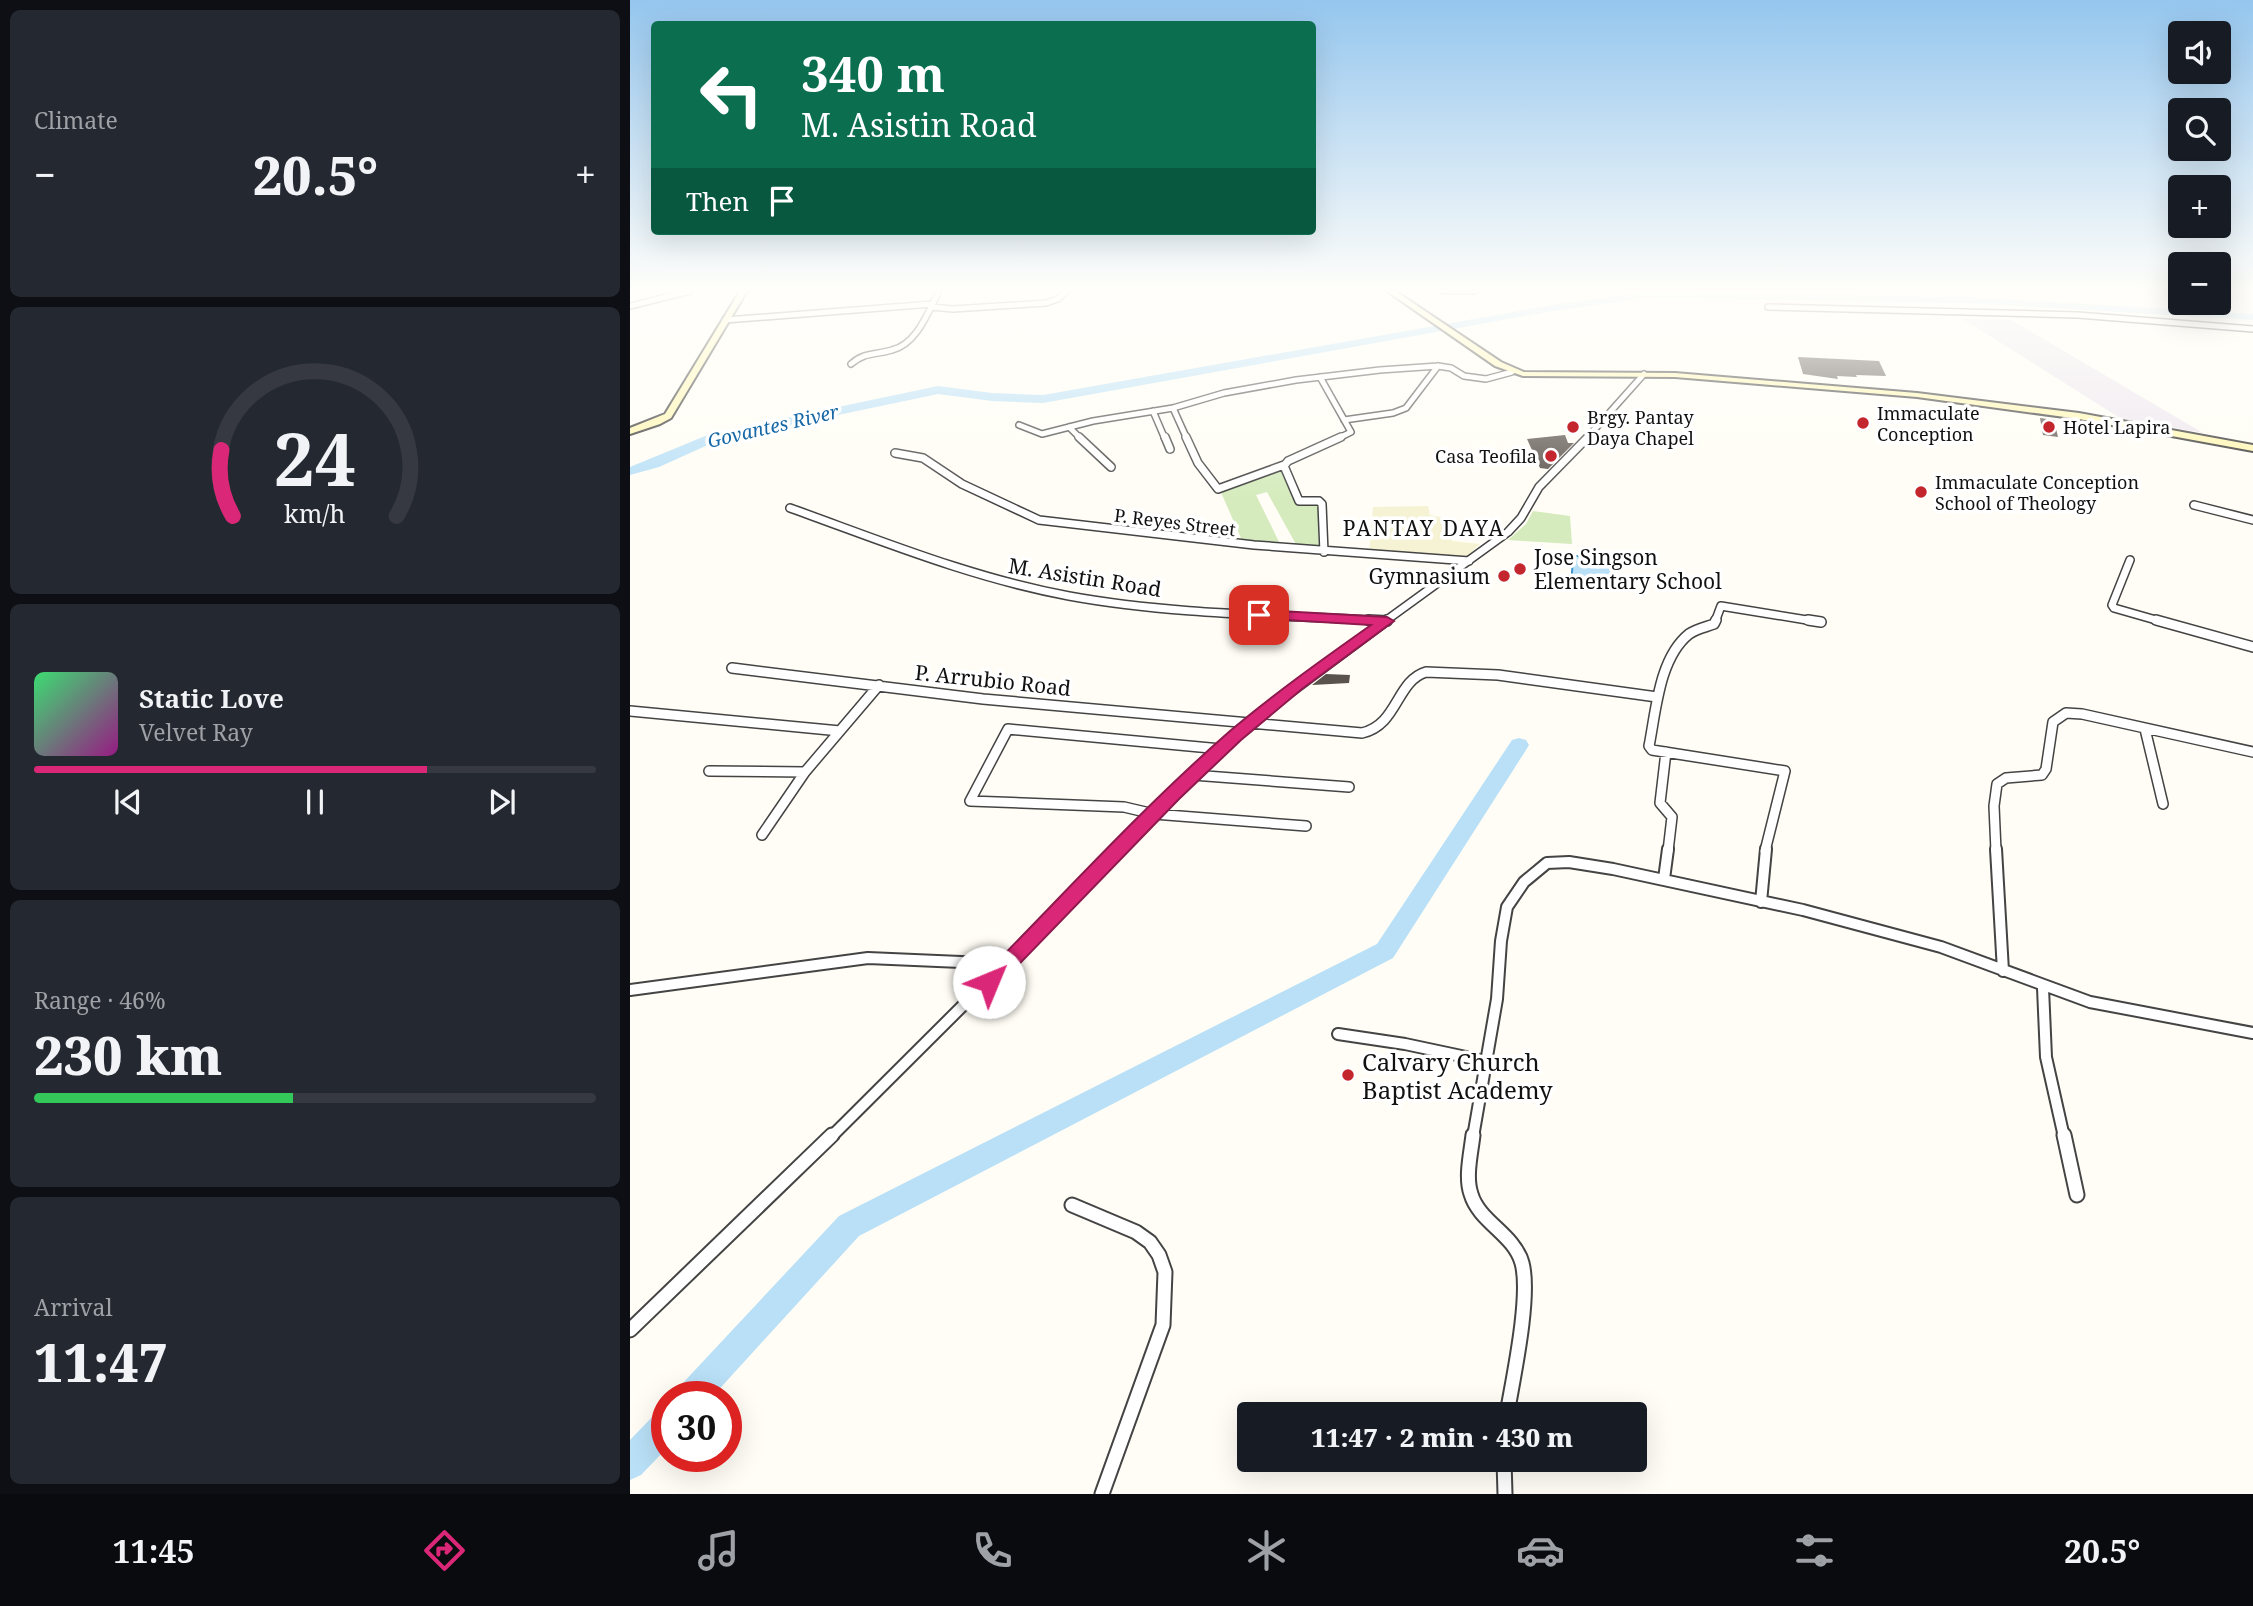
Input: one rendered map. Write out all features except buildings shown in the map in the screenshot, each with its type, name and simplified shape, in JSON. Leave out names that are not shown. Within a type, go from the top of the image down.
[{"type":"main road","points":[[630,431],[668,416],[700,361]]},
{"type":"main road","points":[[1495,361],[1512,372],[1530,375],[1644,374],[1703,377],[1984,402],[2079,416],[2253,448]]},
{"type":"street","points":[[850,364],[854,361]]},
{"type":"street","points":[[1019,425],[1040,435],[1173,408],[1224,393],[1321,377],[1438,366],[1475,378],[1490,379],[1512,372]]},
{"type":"street","points":[[1344,420],[1385,415],[1406,408],[1438,366]]},
{"type":"street","points":[[630,1331],[1007,964],[1221,749],[1297,685],[1515,526],[1539,486],[1601,424],[1644,374]]},
{"type":"street","points":[[1173,408],[1198,463],[1218,489],[1284,465],[1350,435],[1351,429],[1321,377]]},
{"type":"street","points":[[1153,411],[1170,449]]},
{"type":"street","points":[[1069,427],[1111,467]]},
{"type":"street","name":"P. Reyes Street","points":[[895,453],[923,458],[962,485],[1034,519],[1194,541],[1469,561]]},
{"type":"street","points":[[1284,465],[1299,501],[1319,501],[1322,504],[1324,552]]},
{"type":"street","points":[[2194,505],[2253,520]]},
{"type":"street","name":"M. Asistin Road","points":[[790,508],[974,574],[1070,596],[1164,608],[1387,621]]},
{"type":"street","points":[[2130,559],[2113,598],[2114,608],[2253,647]]},
{"type":"street","points":[[1761,902],[1765,851],[1785,771],[1652,750],[1649,746],[1657,697],[1679,648],[1689,634],[1714,624],[1721,606],[1725,604],[1821,622]]},
{"type":"street","name":"P. Arrubio Road","points":[[732,668],[983,699],[1250,723]]},
{"type":"street","points":[[1250,723],[1308,730],[1369,732],[1382,725],[1416,675],[1426,672],[1506,675],[1657,697]]},
{"type":"street","points":[[762,835],[805,772],[879,685]]},
{"type":"street","points":[[630,711],[840,732]]},
{"type":"street","points":[[2003,971],[1994,806],[1997,783],[2006,778],[2042,775],[2046,769],[2053,722],[2060,715],[2082,714],[2253,752]]},
{"type":"street","points":[[1221,749],[1008,729],[970,801],[1112,806],[1154,814],[1306,826]]},
{"type":"street","points":[[2145,729],[2163,804]]},
{"type":"street","points":[[1664,878],[1672,817],[1660,803],[1666,752]]},
{"type":"street","points":[[709,771],[805,772]]},
{"type":"street","points":[[1193,775],[1349,787]]},
{"type":"street","points":[[1508,1402],[1524,1270],[1515,1246],[1507,1235],[1476,1207],[1469,1192],[1474,1131],[1493,1022],[1507,907],[1527,881],[1545,864],[1558,860],[1664,878],[1910,938],[2043,988],[2093,1003],[2253,1033]]},
{"type":"street","points":[[630,990],[869,958],[1007,964]]},
{"type":"street","points":[[2043,988],[2046,1057],[2077,1195]]},
{"type":"street","points":[[1338,1034],[1405,1044],[1485,1061]]},
{"type":"street","points":[[1072,1205],[1141,1233],[1155,1245],[1163,1258],[1166,1273],[1167,1297],[1163,1325],[1102,1494]]},
{"type":"street","points":[[1504,1472],[1505,1494]]},
{"type":"shaded area","points":[[2029,361],[2080,361],[2203,433],[2120,418]]},
{"type":"shaded area","points":[[1428,506],[1430,515],[1455,520],[1452,541],[1480,544],[1467,556],[1458,558],[1369,554],[1373,507]]},
{"type":"green space","points":[[1281,468],[1298,505],[1318,504],[1319,550],[1298,548],[1267,492],[1256,495],[1282,548],[1244,545],[1220,490]]},
{"type":"green space","points":[[1533,511],[1570,516],[1572,544],[1508,540],[1526,524]]},
{"type":"water","points":[[1573,556],[1611,556],[1619,588],[1571,589]]},
{"type":"waterway","name":"Govantes River","points":[[630,471],[654,464],[715,437],[938,390],[992,397],[1043,399],[1258,361]]},
{"type":"waterway","points":[[706,1381],[849,1226],[1385,951],[1519,745]]},
{"type":"waterway","points":[[630,1464],[651,1441]]},
{"type":"place","name":"Immaculate Conception","points":[[1863,423]]},
{"type":"place","name":"Brgy. Pantay Daya Chapel","points":[[1573,427]]},
{"type":"place","name":"Hotel Lapira","points":[[2049,427]]},
{"type":"place","name":"Casa Teofila","points":[[1551,456]]},
{"type":"place","name":"Immaculate Conception School of Theology","points":[[1921,492]]},
{"type":"place","name":"Jose Singson Elementary School","points":[[1520,569]]},
{"type":"place","name":"Gymnasium","points":[[1504,576]]},
{"type":"place","name":"Calvary Church Baptist Academy","points":[[1348,1075]]},
{"type":"district","name":"PANTAY DAYA","points":[[1424,528]]},
{"type":"route","points":[[989,982],[1173,794],[1250,723],[1297,685],[1387,621],[1259,615]]}]
